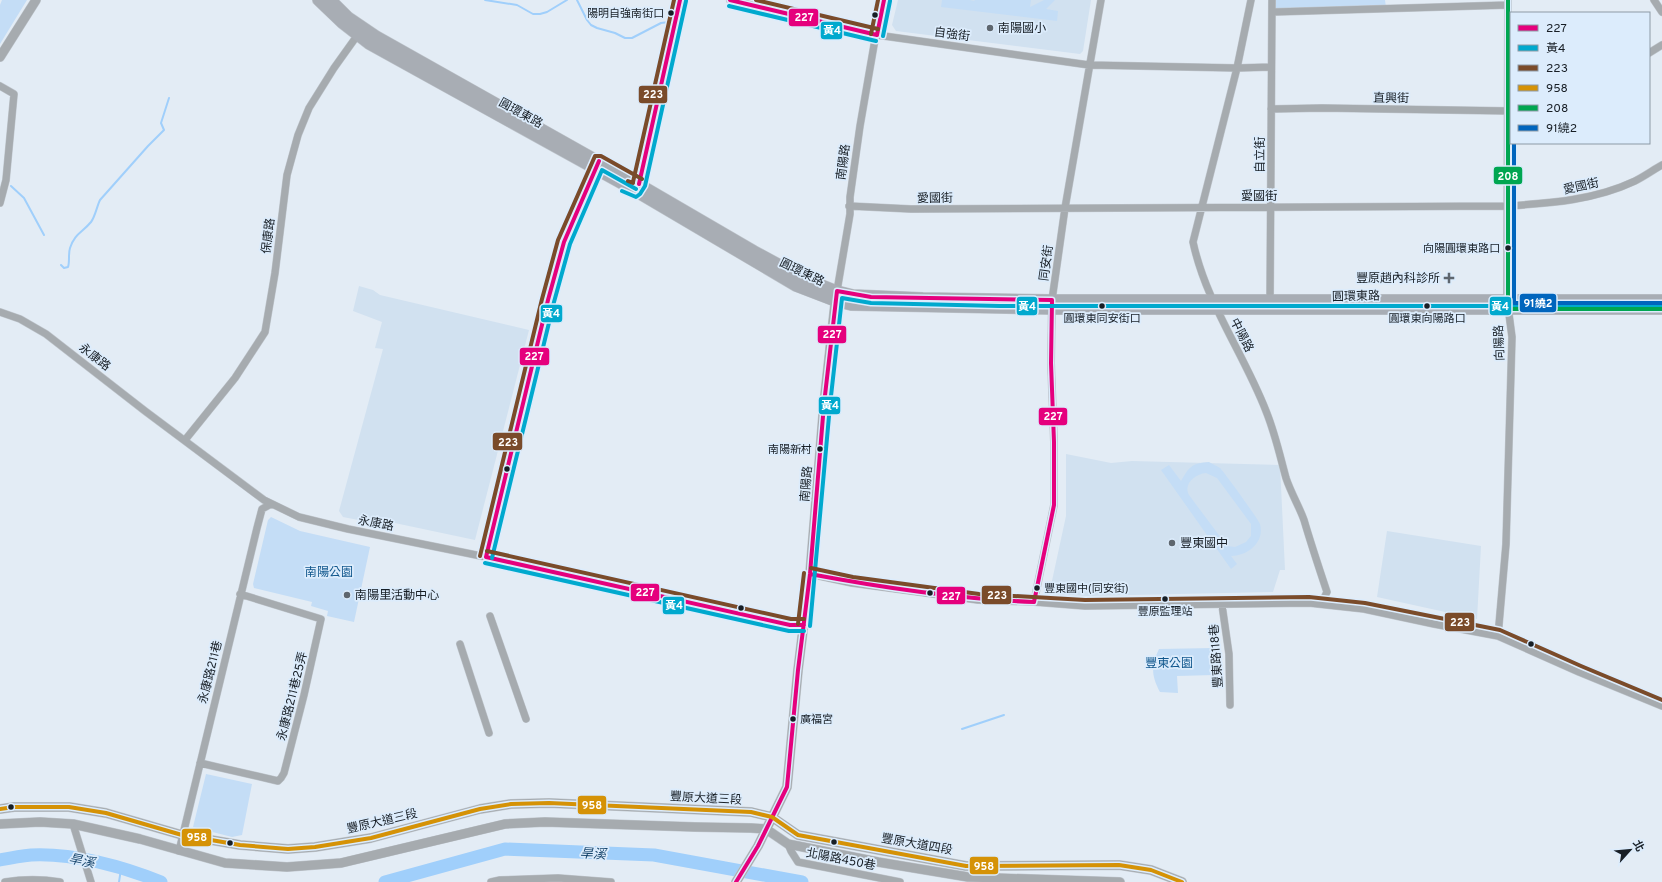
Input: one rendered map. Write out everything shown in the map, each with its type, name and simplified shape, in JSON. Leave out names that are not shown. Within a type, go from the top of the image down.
[{"type":"main road","name":"圓環東路","points":[[318,0],[360,31]]},
{"type":"main road","name":"圓環東路","points":[[331,0],[348,17],[369,44],[637,187],[796,286],[836,296],[1052,305],[1215,306],[1507,304],[1662,300]]},
{"type":"main road","name":"圓環東路","points":[[1507,304],[1662,309]]},
{"type":"street","points":[[0,57],[36,0]]},
{"type":"street","points":[[637,187],[680,0]]},
{"type":"street","name":"自強街","points":[[730,0],[877,35],[1089,65],[1236,68],[1271,67]]},
{"type":"street","name":"南陽路","points":[[736,882],[758,846],[787,787],[810,574],[824,404],[836,296],[850,214],[849,206],[860,126],[884,0]]},
{"type":"street","name":"同安街","points":[[1034,602],[1054,505],[1054,442],[1051,363],[1052,305],[1065,208],[1101,0]]},
{"type":"street","name":"中陽路","points":[[1251,0],[1202,208],[1192,242],[1196,258],[1215,306],[1238,349],[1266,411],[1283,462],[1290,490],[1304,520],[1327,592],[1321,604]]},
{"type":"street","name":"自立街","points":[[1270,305],[1272,0]]},
{"type":"street","points":[[1391,0],[1392,8]]},
{"type":"street","points":[[1654,0],[1662,12]]},
{"type":"street","points":[[1272,12],[1508,2]]},
{"type":"street","name":"向陽路","points":[[1498,636],[1506,544],[1512,337],[1507,304],[1509,111],[1508,2]]},
{"type":"street","name":"保康路","points":[[185,440],[235,378],[265,332],[275,273],[287,175],[298,135],[309,108],[334,68],[360,31]]},
{"type":"street","points":[[1650,52],[1662,45]]},
{"type":"street","points":[[0,86],[14,94],[6,180],[0,203]]},
{"type":"street","name":"直興街","points":[[1271,109],[1322,108],[1509,111]]},
{"type":"street","points":[[486,556],[548,300],[564,242],[597,165]]},
{"type":"street","name":"愛國街","points":[[849,206],[911,209],[1508,206],[1578,200],[1604,193],[1636,181],[1662,165]]},
{"type":"street","name":"永康路","points":[[0,312],[20,319],[46,334],[271,504],[299,517],[348,529],[486,556],[782,624],[804,625]]},
{"type":"street","name":"永康路211巷","points":[[179,851],[240,594],[262,509],[271,504]]},
{"type":"street","points":[[810,574],[852,583],[978,600],[1085,606],[1321,604],[1364,609],[1498,636],[1579,672],[1662,706]]},
{"type":"street","name":"永康路211巷25弄","points":[[200,763],[278,781],[284,773],[304,695],[321,619],[240,594]]},
{"type":"street","name":"豐東路118巷","points":[[1222,604],[1229,654],[1230,705]]},
{"type":"street","points":[[490,616],[526,719]]},
{"type":"street","points":[[460,644],[489,733]]},
{"type":"street","name":"豐原大道三段","points":[[0,809],[22,806],[70,807],[106,813],[182,835],[240,845],[288,849],[315,847],[371,838],[480,809],[511,804],[549,803],[751,812],[772,817]]},
{"type":"street","name":"豐原大道四段","points":[[772,817],[798,835],[966,866],[1119,865],[1151,870],[1182,882]]},
{"type":"street","points":[[0,824],[40,822],[72,824],[140,840],[225,863],[287,867],[341,862],[505,824],[545,822],[766,829]]},
{"type":"street","points":[[72,824],[91,882]]},
{"type":"street","name":"豐原大道四段","points":[[766,829],[788,844],[878,862],[968,877],[1120,882]]},
{"type":"street","name":"北陽路450巷","points":[[788,844],[790,851],[798,862],[900,882]]},
{"type":"street","points":[[491,882],[500,880],[558,878],[610,882]]},
{"type":"street","points":[[5,882],[17,880],[60,882]]},
{"type":"shaded area","name":"南陽國小","points":[[898,0],[1091,0],[1083,51],[1080,54],[896,31],[892,25]]},
{"type":"shaded area","points":[[359,286],[373,290],[380,295],[529,330],[475,540],[390,522],[389,526],[343,517],[339,511],[383,349],[375,348],[382,322],[353,311]]},
{"type":"shaded area","name":"豐東國中","points":[[1066,454],[1111,463],[1132,461],[1280,465],[1285,570],[1280,570],[1273,592],[1087,596],[1052,594],[1050,590],[1066,516]]},
{"type":"shaded area","points":[[1387,531],[1481,546],[1477,619],[1377,597]]},
{"type":"green space","points":[[2,0],[27,0],[0,44],[0,5]]},
{"type":"green space","points":[[942,0],[1031,0],[1030,7],[1044,0],[1055,0],[1046,9],[1058,11],[1057,21],[941,7]]},
{"type":"green space","points":[[1276,0],[1385,0],[1386,7],[1276,9]]},
{"type":"green space","points":[[1209,462],[1220,468],[1260,524],[1261,531],[1258,542],[1249,551],[1243,554],[1231,556],[1237,564],[1231,569],[1161,470],[1169,465],[1181,481],[1189,469],[1199,463]],"holes":[[[1206,473],[1217,478],[1251,524],[1251,536],[1246,542],[1235,547],[1227,546],[1189,495],[1189,483],[1198,475]]]},
{"type":"green space","name":"南陽公園","points":[[271,517],[300,531],[370,547],[354,622],[327,616],[328,611],[311,606],[312,602],[254,588],[253,584],[268,520]]},
{"type":"green space","name":"豐東公園","points":[[1213,648],[1214,675],[1177,676],[1178,693],[1160,692],[1153,670],[1159,649]]},
{"type":"green space","points":[[206,774],[252,784],[242,835],[232,837],[193,827]]},
{"type":"waterway","points":[[485,0],[517,5],[533,14],[547,12],[567,0]]},
{"type":"waterway","points":[[577,0],[591,25],[625,38],[632,38],[661,23],[669,22]]},
{"type":"waterway","points":[[61,265],[64,268],[68,267],[69,250],[72,243],[76,236],[88,226],[92,220],[100,200],[164,130],[161,123],[169,98]]},
{"type":"waterway","points":[[11,186],[24,198],[44,235]]},
{"type":"waterway","points":[[962,729],[1004,715]]},
{"type":"waterway","name":"旱溪","points":[[385,882],[505,849],[654,855],[802,882]]},
{"type":"waterway","name":"旱溪","points":[[0,860],[31,855],[80,858],[114,866],[161,882]]},
{"type":"waterway","points":[[119,882],[121,869]]},
{"type":"transit line","name":"223","points":[[628,181],[633,183],[674,0]]},
{"type":"transit line","name":"227","points":[[639,184],[680,0]]},
{"type":"transit line","name":"227","points":[[730,0],[877,35]]},
{"type":"transit line","name":"223","points":[[756,0],[878,29]]},
{"type":"transit line","name":"223","points":[[871,34],[878,0]]},
{"type":"transit line","name":"227","points":[[877,35],[884,0]]},
{"type":"transit line","name":"208","points":[[1508,0],[1508,309],[1662,309]]},
{"type":"transit line","name":"黃4","points":[[622,191],[636,197],[645,186],[686,1]]},
{"type":"transit line","name":"黃4","points":[[883,36],[890,1]]},
{"type":"transit line","name":"黃4","points":[[729,6],[876,41]]},
{"type":"transit line","name":"91繞2","points":[[1514,144],[1514,303],[1662,303]]},
{"type":"transit line","name":"223","points":[[480,556],[542,299],[558,240],[595,156],[601,156],[642,179]]},
{"type":"transit line","name":"227","points":[[486,557],[548,300],[564,242],[599,161]]},
{"type":"transit line","name":"黃4","points":[[492,558],[554,302],[570,244],[602,170],[636,189]]},
{"type":"transit line","name":"227","points":[[736,882],[758,846],[787,787],[798,670],[810,574],[824,404],[837,291],[871,297],[1052,300],[1051,363],[1054,442],[1054,505],[1034,602]]},
{"type":"transit line","name":"黃4","points":[[810,626],[830,405],[842,298],[871,303],[1000,306],[1662,306]]},
{"type":"transit line","name":"223","points":[[487,551],[791,619],[804,619]]},
{"type":"transit line","name":"227","points":[[486,557],[790,625],[804,625]]},
{"type":"transit line","name":"黃4","points":[[485,563],[789,631],[804,631]]},
{"type":"transit line","name":"223","points":[[811,568],[853,577],[979,594],[1085,600],[1309,597],[1365,603],[1500,630],[1662,700]]},
{"type":"transit line","name":"223","points":[[798,624],[804,573]]},
{"type":"transit line","name":"227","points":[[810,574],[921,592],[1006,601],[1034,602]]},
{"type":"transit line","name":"958","points":[[0,809],[14,807],[69,807],[106,813],[182,835],[240,845],[288,849],[315,847],[371,838],[480,809],[511,804],[549,803],[751,812],[772,817],[798,835],[966,866],[1119,865],[1151,870],[1182,882]]},
{"type":"place","name":"陽明自強南街口","points":[[671,13]]},
{"type":"place","name":"南陽國小","points":[[990,28]]},
{"type":"place","name":"向陽圓環東路口","points":[[1508,248]]},
{"type":"place","name":"豐原趙內科診所","points":[[1449,278]]},
{"type":"place","name":"圓環東同安街口","points":[[1102,306]]},
{"type":"place","name":"圓環東向陽路口","points":[[1427,306]]},
{"type":"place","name":"南陽新村","points":[[820,449]]},
{"type":"place","name":"豐東國中","points":[[1172,543]]},
{"type":"place","name":"豐東國中(同安街)","points":[[1037,588]]},
{"type":"place","name":"南陽里活動中心","points":[[347,595]]},
{"type":"place","name":"豐原監理站","points":[[1165,599]]},
{"type":"place","name":"廣福宮","points":[[793,719]]}]
